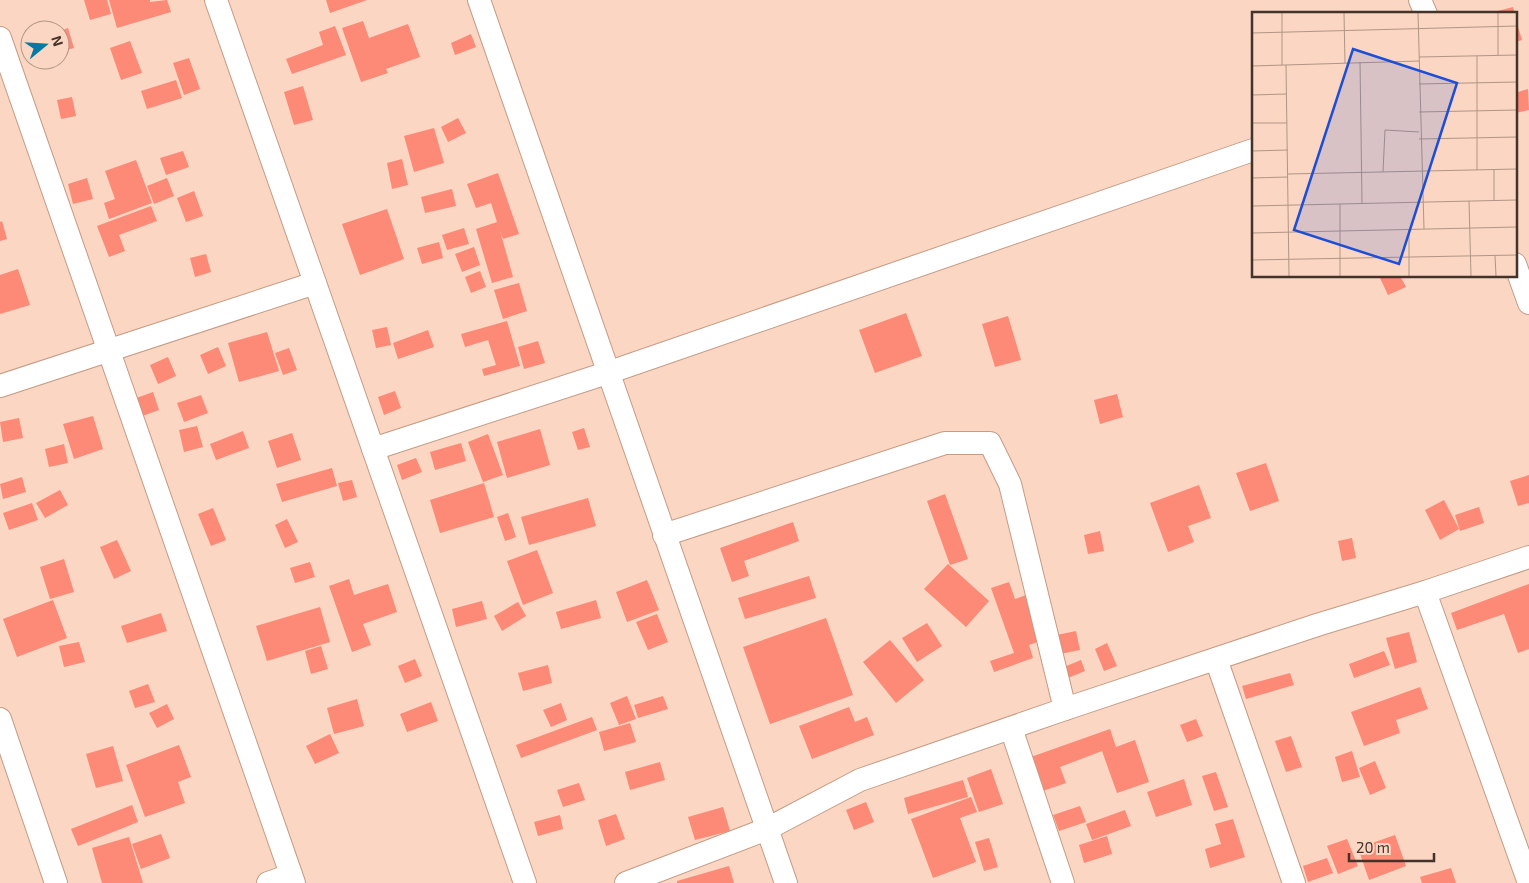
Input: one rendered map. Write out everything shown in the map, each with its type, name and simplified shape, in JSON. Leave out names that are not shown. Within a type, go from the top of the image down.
[{"type":"street","points":[[216,0],[525,883]]},
{"type":"street","points":[[479,0],[610,372],[664,535],[786,883]]},
{"type":"street","points":[[1420,0],[1425,12]]},
{"type":"street","points":[[0,38],[293,879],[268,883]]},
{"type":"street","points":[[373,449],[610,372],[1252,150]]},
{"type":"street","points":[[1516,267],[1529,303]]},
{"type":"street","points":[[0,386],[315,283]]},
{"type":"street","points":[[664,535],[945,443],[990,443],[1010,484],[1065,709]]},
{"type":"street","points":[[626,883],[767,829],[860,780],[1065,709],[1529,557]]},
{"type":"street","points":[[1425,592],[1529,883]]},
{"type":"street","points":[[1216,659],[1294,883]]},
{"type":"street","points":[[0,720],[56,883]]},
{"type":"street","points":[[1011,728],[1063,883]]},
{"type":"building","points":[[84,0],[107,0],[111,14],[90,20]]},
{"type":"building","points":[[109,0],[150,0],[150,2],[167,0],[171,12],[117,28]]},
{"type":"building","points":[[326,0],[367,0],[330,13]]},
{"type":"building","points":[[1513,7],[1514,12],[1494,12]]},
{"type":"building","points":[[1516,20],[1522,40],[1516,42]]},
{"type":"building","points":[[363,21],[369,38],[408,24],[420,57],[386,69],[388,73],[361,82],[342,28]]},
{"type":"building","points":[[335,26],[346,55],[292,74],[286,59],[323,45],[319,32]]},
{"type":"building","points":[[471,34],[476,47],[455,55],[451,43]]},
{"type":"building","points":[[70,35],[74,48],[70,49]]},
{"type":"building","points":[[130,41],[142,73],[121,80],[110,48]]},
{"type":"building","points":[[189,58],[200,89],[184,95],[173,63]]},
{"type":"building","points":[[176,80],[182,98],[147,109],[141,91]]},
{"type":"building","points":[[303,86],[313,120],[294,125],[284,92]]},
{"type":"building","points":[[1528,89],[1529,110],[1516,113],[1516,93]]},
{"type":"building","points":[[72,97],[76,116],[61,119],[57,100]]},
{"type":"building","points":[[458,118],[466,133],[448,142],[441,127]]},
{"type":"building","points":[[434,128],[444,163],[414,172],[404,136]]},
{"type":"building","points":[[183,151],[189,167],[166,175],[160,158]]},
{"type":"building","points":[[402,159],[408,185],[392,189],[387,163]]},
{"type":"building","points":[[136,160],[152,203],[109,219],[104,203],[115,199],[105,171]]},
{"type":"building","points":[[498,173],[519,234],[503,239],[500,231],[513,277],[492,283],[476,229],[497,222],[491,203],[476,208],[467,184]]},
{"type":"building","points":[[87,178],[93,199],[73,204],[68,184]]},
{"type":"building","points":[[167,178],[174,196],[154,204],[147,186]]},
{"type":"building","points":[[452,189],[456,206],[425,213],[421,197]]},
{"type":"building","points":[[194,191],[203,216],[186,222],[177,198]]},
{"type":"building","points":[[151,206],[157,221],[119,235],[125,251],[109,257],[97,226]]},
{"type":"building","points":[[387,209],[404,259],[360,275],[342,224]]},
{"type":"building","points":[[2,221],[7,239],[0,241],[0,222]]},
{"type":"building","points":[[464,228],[469,244],[447,250],[442,235]]},
{"type":"building","points":[[439,242],[443,258],[422,264],[417,248]]},
{"type":"building","points":[[474,247],[480,265],[462,272],[455,254]]},
{"type":"building","points":[[206,254],[211,272],[195,277],[190,258]]},
{"type":"building","points":[[18,269],[30,305],[0,314],[0,275]]},
{"type":"building","points":[[480,271],[486,287],[471,293],[465,277]]},
{"type":"building","points":[[1380,278],[1401,278],[1406,287],[1388,295]]},
{"type":"building","points":[[519,283],[527,311],[503,319],[494,290]]},
{"type":"building","points":[[906,313],[922,356],[875,373],[859,330]]},
{"type":"building","points":[[1008,316],[1021,360],[995,367],[982,324]]},
{"type":"building","points":[[507,321],[520,366],[484,376],[482,369],[496,365],[488,340],[465,347],[461,334]]},
{"type":"building","points":[[387,327],[391,345],[376,348],[372,330]]},
{"type":"building","points":[[428,330],[434,347],[398,359],[393,343]]},
{"type":"building","points":[[267,332],[279,371],[239,382],[228,343]]},
{"type":"building","points":[[538,341],[545,363],[524,369],[518,347]]},
{"type":"building","points":[[218,347],[226,366],[208,374],[200,355]]},
{"type":"building","points":[[289,348],[297,370],[283,375],[275,353]]},
{"type":"building","points":[[168,357],[176,376],[158,384],[150,365]]},
{"type":"building","points":[[395,391],[401,408],[384,415],[378,397]]},
{"type":"building","points":[[153,392],[159,410],[137,418],[131,400]]},
{"type":"building","points":[[1117,394],[1123,417],[1100,424],[1094,400]]},
{"type":"building","points":[[201,395],[208,413],[184,422],[177,403]]},
{"type":"building","points":[[93,416],[103,449],[74,459],[63,424]]},
{"type":"building","points":[[19,418],[23,438],[3,442],[0,422]]},
{"type":"building","points":[[197,426],[203,447],[184,452],[179,430]]},
{"type":"building","points":[[584,428],[590,447],[578,450],[572,432]]},
{"type":"building","points":[[540,429],[550,465],[507,478],[497,442]]},
{"type":"building","points":[[243,431],[249,448],[216,460],[210,444]]},
{"type":"building","points":[[292,433],[301,460],[277,468],[268,441]]},
{"type":"building","points":[[488,434],[503,475],[483,482],[468,442]]},
{"type":"building","points":[[461,443],[466,461],[435,470],[430,452]]},
{"type":"building","points":[[64,444],[68,463],[49,467],[45,449]]},
{"type":"building","points":[[416,458],[422,472],[402,480],[397,465]]},
{"type":"building","points":[[1266,463],[1279,501],[1250,511],[1236,473]]},
{"type":"building","points":[[332,468],[337,486],[282,502],[276,484]]},
{"type":"building","points":[[1529,475],[1529,503],[1518,506],[1510,481]]},
{"type":"building","points":[[22,477],[26,492],[3,499],[0,484]]},
{"type":"building","points":[[352,480],[357,497],[343,501],[338,483]]},
{"type":"building","points":[[484,483],[494,517],[440,533],[430,500]]},
{"type":"building","points":[[1199,485],[1211,518],[1188,526],[1194,542],[1168,552],[1150,503]]},
{"type":"building","points":[[60,490],[68,505],[45,518],[36,503]]},
{"type":"building","points":[[945,494],[968,559],[950,565],[927,501]]},
{"type":"building","points":[[588,498],[596,526],[529,545],[521,517]]},
{"type":"building","points":[[1444,500],[1459,529],[1440,540],[1425,510]]},
{"type":"building","points":[[32,503],[38,520],[9,530],[3,513]]},
{"type":"building","points":[[1479,507],[1484,523],[1460,531],[1455,515]]},
{"type":"building","points":[[213,508],[226,540],[211,546],[198,514]]},
{"type":"building","points":[[508,513],[516,537],[505,541],[497,517]]},
{"type":"building","points":[[287,519],[298,542],[285,548],[275,525]]},
{"type":"building","points":[[793,522],[799,541],[744,561],[749,576],[732,582],[720,548]]},
{"type":"building","points":[[1100,531],[1104,551],[1088,554],[1084,535]]},
{"type":"building","points":[[1352,538],[1356,558],[1342,561],[1338,541]]},
{"type":"building","points":[[117,540],[131,571],[114,579],[100,547]]},
{"type":"building","points":[[537,550],[553,593],[523,605],[507,561]]},
{"type":"building","points":[[64,559],[74,592],[50,599],[40,567]]},
{"type":"building","points":[[310,562],[315,577],[295,583],[290,568]]},
{"type":"building","points":[[948,564],[989,601],[966,627],[924,589]]},
{"type":"building","points":[[809,576],[816,598],[745,619],[738,598]]},
{"type":"building","points":[[349,579],[354,595],[388,584],[397,612],[363,624],[371,645],[352,652],[329,586]]},
{"type":"building","points":[[647,580],[659,610],[627,622],[616,592]]},
{"type":"building","points":[[1009,582],[1015,599],[1026,595],[1043,640],[1029,645],[1033,658],[994,672],[990,661],[1014,653],[991,588]]},
{"type":"building","points":[[1529,584],[1529,649],[1518,653],[1504,614],[1457,630],[1451,613]]},
{"type":"building","points":[[53,600],[67,638],[17,657],[3,619]]},
{"type":"building","points":[[596,600],[601,618],[561,629],[556,612]]},
{"type":"building","points":[[482,601],[487,619],[456,627],[452,609]]},
{"type":"building","points":[[518,602],[526,616],[502,631],[494,616]]},
{"type":"building","points":[[320,607],[330,642],[267,661],[256,626]]},
{"type":"building","points":[[161,613],[167,631],[127,643],[121,626]]},
{"type":"building","points":[[657,614],[668,642],[648,650],[636,622]]},
{"type":"building","points":[[826,618],[853,695],[770,724],[743,647]]},
{"type":"building","points":[[927,623],[942,646],[917,662],[902,638]]},
{"type":"building","points":[[1076,631],[1080,650],[1060,654],[1057,635]]},
{"type":"building","points":[[1409,632],[1417,662],[1395,669],[1386,638]]},
{"type":"building","points":[[890,640],[924,680],[896,703],[863,662]]},
{"type":"building","points":[[79,642],[85,662],[64,667],[59,646]]},
{"type":"building","points":[[1107,643],[1117,666],[1104,671],[1095,649]]},
{"type":"building","points":[[321,646],[328,669],[311,674],[305,651]]},
{"type":"building","points":[[1384,651],[1390,665],[1354,678],[1349,664]]},
{"type":"building","points":[[415,659],[422,676],[405,683],[398,666]]},
{"type":"building","points":[[1081,660],[1085,671],[1063,680],[1059,669]]},
{"type":"building","points":[[548,665],[552,683],[523,691],[518,673]]},
{"type":"building","points":[[1290,673],[1294,685],[1246,699],[1242,686]]},
{"type":"building","points":[[148,684],[155,702],[135,708],[129,691]]},
{"type":"building","points":[[1420,687],[1428,709],[1396,720],[1400,733],[1364,746],[1351,712]]},
{"type":"building","points":[[627,696],[636,719],[619,725],[610,703]]},
{"type":"building","points":[[663,696],[668,709],[638,718],[634,705]]},
{"type":"building","points":[[357,699],[364,726],[334,734],[327,708]]},
{"type":"building","points":[[431,702],[438,721],[407,732],[400,714]]},
{"type":"building","points":[[561,703],[567,720],[551,727],[543,710]]},
{"type":"building","points":[[167,704],[174,719],[157,728],[149,713]]},
{"type":"building","points":[[849,707],[855,722],[867,717],[874,735],[812,759],[799,726]]},
{"type":"building","points":[[592,717],[597,730],[521,758],[516,745]]},
{"type":"building","points":[[1196,719],[1203,736],[1187,742],[1180,725]]},
{"type":"building","points":[[630,723],[636,742],[604,751],[599,732]]},
{"type":"building","points":[[1110,729],[1116,747],[1135,740],[1149,782],[1117,793],[1102,751],[1060,767],[1066,783],[1040,792],[1028,758]]},
{"type":"building","points":[[330,734],[339,753],[315,764],[306,746]]},
{"type":"building","points":[[1291,736],[1302,767],[1286,772],[1275,741]]},
{"type":"building","points":[[179,745],[191,777],[178,782],[185,803],[145,817],[126,765]]},
{"type":"building","points":[[113,746],[123,781],[96,788],[86,754]]},
{"type":"building","points":[[1352,751],[1360,777],[1342,782],[1335,757]]},
{"type":"building","points":[[1375,761],[1386,788],[1370,795],[1359,768]]},
{"type":"building","points":[[660,762],[665,780],[630,790],[625,772]]},
{"type":"building","points":[[991,769],[1003,804],[979,812],[967,778]]},
{"type":"building","points":[[1216,772],[1228,807],[1214,811],[1202,776]]},
{"type":"building","points":[[1184,779],[1192,805],[1156,817],[1147,792]]},
{"type":"building","points":[[963,780],[968,797],[908,814],[904,798]]},
{"type":"building","points":[[579,783],[585,800],[563,807],[557,790]]},
{"type":"building","points":[[971,797],[977,812],[960,818],[976,862],[933,878],[911,819]]},
{"type":"building","points":[[866,802],[874,822],[854,830],[846,810]]},
{"type":"building","points":[[132,805],[138,822],[78,846],[71,829]]},
{"type":"building","points":[[1080,806],[1086,822],[1059,831],[1053,815]]},
{"type":"building","points":[[723,807],[730,831],[695,840],[688,817]]},
{"type":"building","points":[[1125,810],[1131,826],[1092,840],[1086,824]]},
{"type":"building","points":[[616,814],[625,839],[606,846],[598,820]]},
{"type":"building","points":[[560,815],[563,829],[538,836],[534,822]]},
{"type":"building","points":[[1233,819],[1245,857],[1210,868],[1205,849],[1221,844],[1215,824]]},
{"type":"building","points":[[161,834],[170,858],[141,869],[132,844]]},
{"type":"building","points":[[1395,835],[1406,866],[1369,880],[1358,848]]},
{"type":"building","points":[[1107,836],[1112,854],[1084,863],[1079,845]]},
{"type":"building","points":[[129,837],[143,883],[102,883],[92,848]]},
{"type":"building","points":[[989,838],[998,867],[984,871],[975,842]]},
{"type":"building","points":[[1347,839],[1358,866],[1338,874],[1327,846]]},
{"type":"building","points":[[1327,858],[1333,873],[1308,882],[1303,866]]},
{"type":"building","points":[[729,866],[734,883],[677,883],[677,881]]},
{"type":"building","points":[[1451,868],[1456,883],[1422,883],[1420,877]]}]
